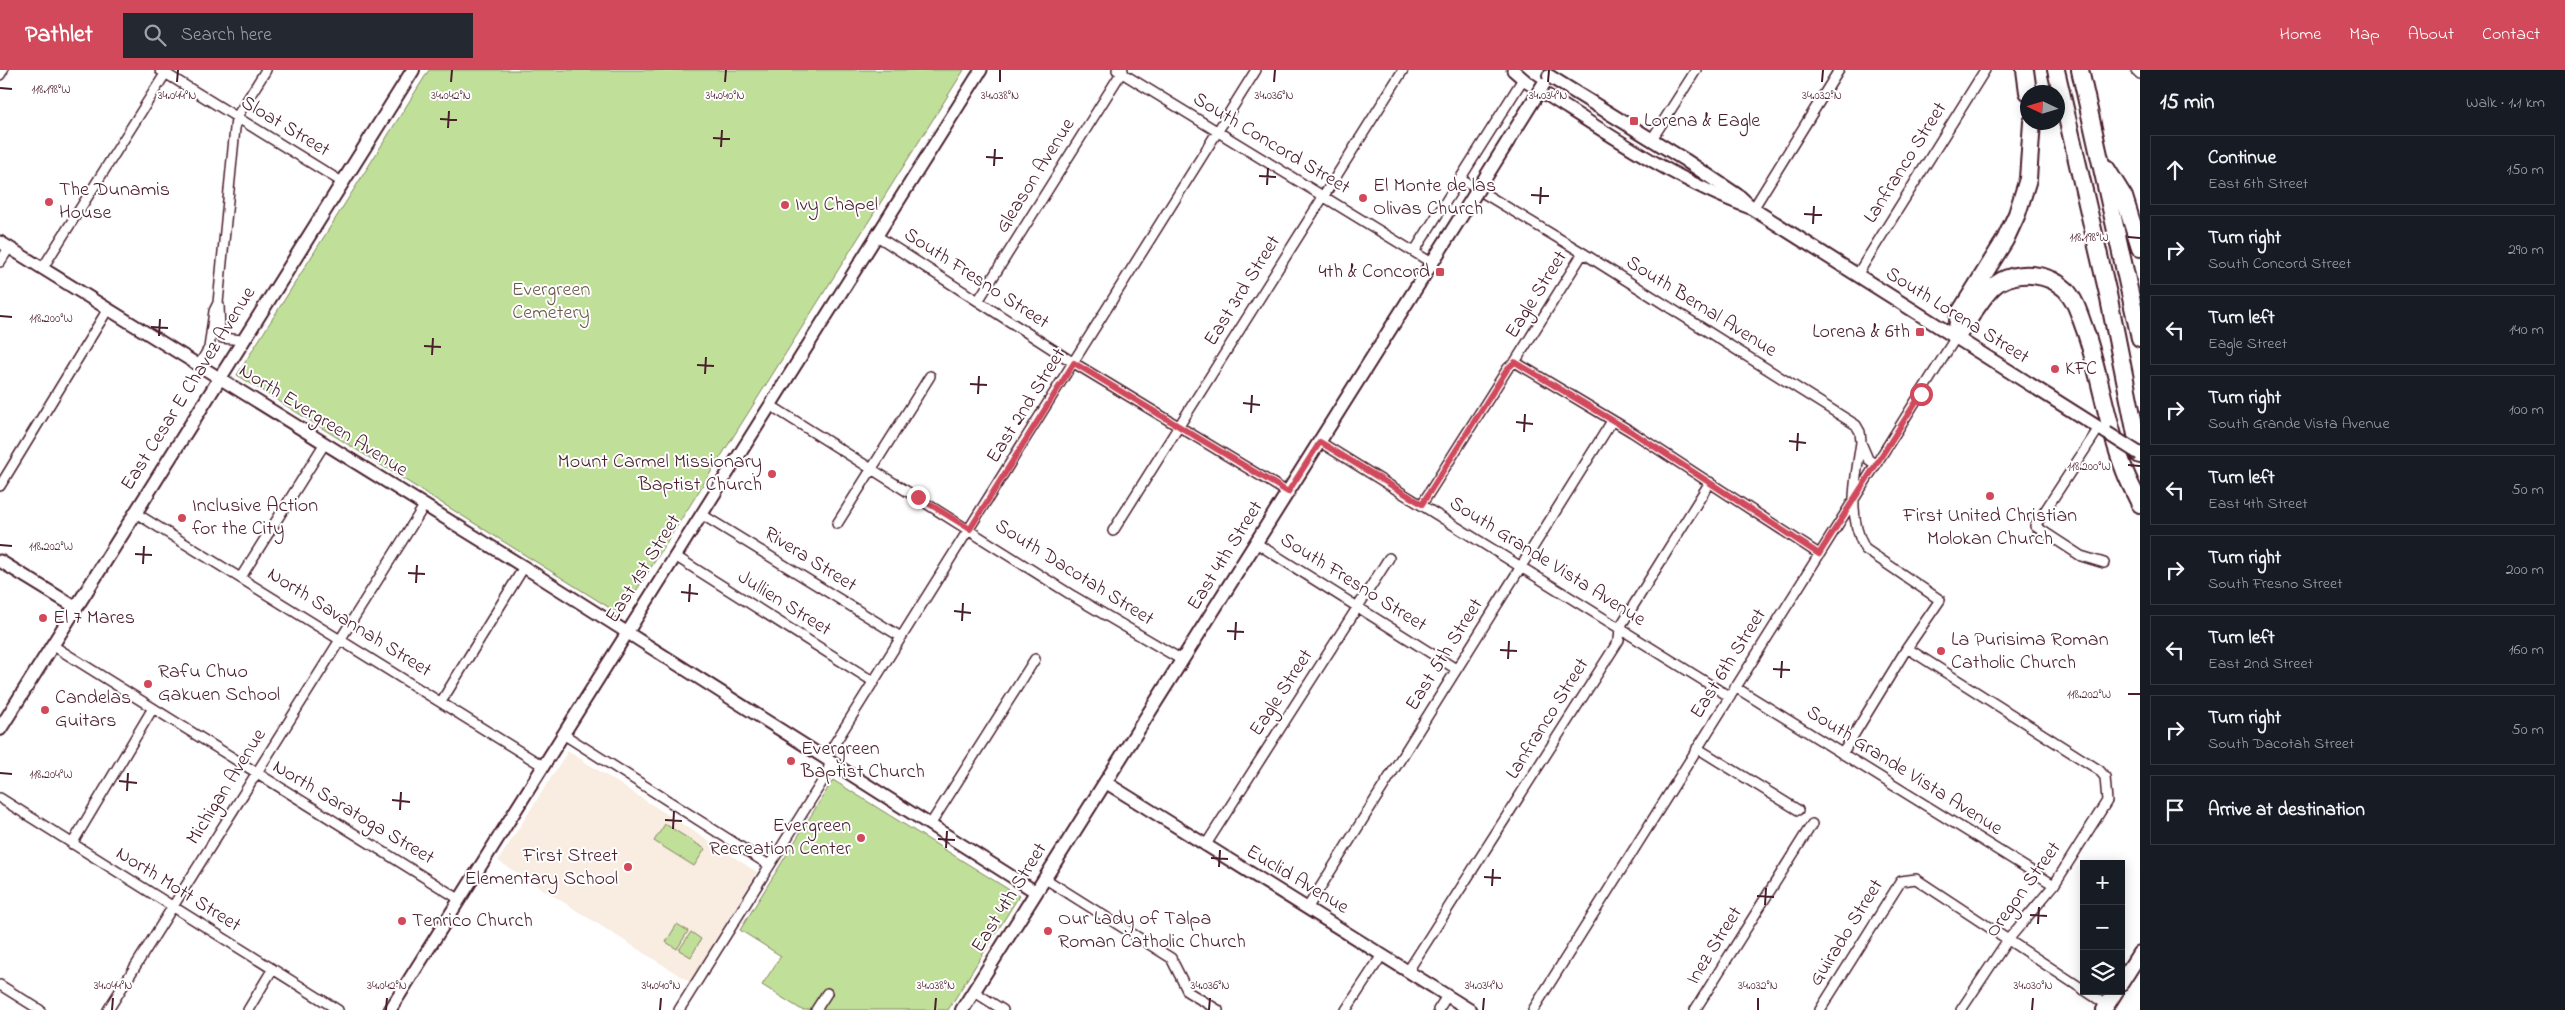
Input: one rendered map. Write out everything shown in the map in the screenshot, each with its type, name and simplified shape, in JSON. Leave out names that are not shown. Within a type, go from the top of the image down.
[{"type":"highway","points":[[2025,70],[2027,85]]},
{"type":"highway","points":[[2056,70],[2108,294],[2140,454]]},
{"type":"highway","points":[[2080,70],[2140,338]]},
{"type":"highway","points":[[1956,337],[1959,314],[2005,240],[2017,214],[2028,179],[2031,130]]},
{"type":"highway","points":[[2099,155],[2124,197],[2140,248]]},
{"type":"highway","points":[[1956,337],[1970,321],[1986,296],[2000,282],[2018,275],[2032,274],[2049,279],[2065,290],[2077,309],[2091,346],[2122,465],[2140,504]]},
{"type":"main road","name":"East Cesar E Chavez Avenue","points":[[0,729],[134,512],[413,70]]},
{"type":"main road","name":"South Lorena Street","points":[[1548,77],[1652,139],[1740,197],[1753,210],[2140,454]]},
{"type":"main road","name":"East 4th Street","points":[[962,1010],[1548,77]]},
{"type":"main road","points":[[2125,977],[2140,953]]},
{"type":"main road","points":[[2106,1007],[2114,995]]},
{"type":"street","points":[[0,74],[3,70]]},
{"type":"street","points":[[199,365],[209,348],[214,311],[218,303],[236,118],[266,70]]},
{"type":"street","name":"East 2nd Street","points":[[679,1010],[768,865],[827,774],[827,760],[901,637],[1256,70]]},
{"type":"street","name":"East 3rd Street","points":[[1113,531],[1403,70]]},
{"type":"street","name":"South Lorena Street","points":[[1513,70],[1523,79],[1658,165],[1721,198],[1753,210]]},
{"type":"street","points":[[1652,139],[1696,70]]},
{"type":"street","points":[[1753,210],[1840,70]]},
{"type":"street","name":"Lanfranco Street","points":[[1857,275],[1984,70]]},
{"type":"street","points":[[2136,70],[2140,74]]},
{"type":"street","name":"East 1st Street","points":[[390,1010],[981,71]]},
{"type":"street","name":"South Concord Street","points":[[1121,71],[1216,132],[1432,263]]},
{"type":"street","name":"Gleason Avenue","points":[[978,301],[1121,71]]},
{"type":"street","points":[[42,269],[162,72]]},
{"type":"street","name":"Sloat Street","points":[[162,72],[342,182]]},
{"type":"street","points":[[1414,252],[1523,79]]},
{"type":"street","name":"South Bernal Avenue","points":[[1460,179],[1583,253],[1856,425],[1868,459],[1876,465]]},
{"type":"street","name":"South Fresno Street","points":[[877,236],[1074,363],[1288,492]]},
{"type":"street","points":[[0,262],[4,245]]},
{"type":"street","name":"North Evergreen Avenue","points":[[4,245],[524,567],[1036,892]]},
{"type":"street","name":"Eagle Street","points":[[1422,504],[1508,368],[1515,362],[1583,253]]},
{"type":"street","points":[[218,303],[220,310],[220,334],[222,338],[242,340]]},
{"type":"street","points":[[0,486],[108,309]]},
{"type":"street","name":"East 6th Street","points":[[1533,1010],[1956,337]]},
{"type":"street","points":[[1515,362],[1612,420],[1819,554]]},
{"type":"street","points":[[836,524],[873,469],[930,376]]},
{"type":"street","name":"South Dacotah Street","points":[[770,405],[970,529],[1073,596],[1182,660]]},
{"type":"street","name":"East 5th Street","points":[[1308,907],[1612,420]]},
{"type":"street","points":[[2103,430],[2036,526],[2081,556],[2104,562]]},
{"type":"street","name":"South Grande Vista Avenue","points":[[1320,442],[1522,565],[1730,697]]},
{"type":"street","points":[[1842,754],[1907,648],[1940,600],[1865,548],[1859,538],[1853,516],[1853,502],[1861,442]]},
{"type":"street","points":[[241,577],[324,443]]},
{"type":"street","name":"Lanfranco Street","points":[[1408,971],[1619,640],[1620,627],[1710,482]]},
{"type":"street","name":"Michigan Avenue","points":[[108,1010],[256,775],[338,640],[424,506]]},
{"type":"street","name":"North Savannah Street","points":[[134,512],[543,766]]},
{"type":"street","name":"Rivera Street","points":[[701,514],[901,637]]},
{"type":"street","name":"South Fresno Street","points":[[1256,543],[1456,669]]},
{"type":"street","name":"Jullien Street","points":[[675,556],[874,682]]},
{"type":"street","name":"Eagle Street","points":[[1205,846],[1388,558]]},
{"type":"street","points":[[0,560],[75,607]]},
{"type":"street","points":[[441,702],[524,567]]},
{"type":"street","name":"North Saratoga Street","points":[[52,645],[256,775],[459,899]]},
{"type":"street","name":"Oregon Street","points":[[1907,648],[2099,770],[2105,777],[2107,789],[2107,801],[2054,885],[2007,941],[1961,1010]]},
{"type":"street","points":[[930,825],[1035,659]]},
{"type":"street","name":"South Grande Vista Avenue","points":[[1735,687],[2054,885]]},
{"type":"street","points":[[72,844],[153,708]]},
{"type":"street","points":[[563,734],[768,865]]},
{"type":"street","points":[[1697,748],[1798,810]]},
{"type":"street","name":"Euclid Avenue","points":[[1105,782],[1205,846],[1308,907],[1470,1010]]},
{"type":"street","name":"North Mott Street","points":[[0,798],[338,1010]]},
{"type":"street","name":"Inez Street","points":[[1695,1010],[1812,824]]},
{"type":"street","points":[[1044,878],[1171,958],[1188,992],[1218,1010]]},
{"type":"street","name":"Guirado Street","points":[[1820,1010],[1901,880],[1908,878],[1916,879],[2007,941]]},
{"type":"street","points":[[2007,941],[2080,987]]},
{"type":"street","points":[[1346,1010],[1382,955]]},
{"type":"street","points":[[248,1010],[272,970]]},
{"type":"street","points":[[0,985],[40,1010]]},
{"type":"street","points":[[974,991],[1003,1010]]},
{"type":"street","points":[[816,1010],[827,993]]},
{"type":"street","points":[[2091,995],[2106,1007]]},
{"type":"street","points":[[1438,1010],[1447,996]]},
{"type":"shaded area","name":"First Street Elementary School","points":[[568,751],[757,872],[690,982],[498,861]]},
{"type":"green space","name":"Evergreen Cemetery","points":[[429,70],[964,70],[621,615],[237,375]]},
{"type":"green space","name":"Evergreen Recreation Center","points":[[833,780],[1019,896],[948,1010],[802,1010],[762,985],[781,956],[740,930]]},
{"type":"green space","points":[[665,824],[705,849],[694,866],[654,841]]},
{"type":"green space","points":[[677,924],[688,931],[677,949],[666,942]]},
{"type":"green space","points":[[691,932],[701,939],[691,957],[679,950]]},
{"type":"place","name":"Lorena & Eagle","points":[[1634,121]]},
{"type":"place","name":"El Monte de las Olivas Church","points":[[1363,198]]},
{"type":"place","name":"The Dunamis House","points":[[49,202]]},
{"type":"place","name":"Ivy Chapel","points":[[785,205]]},
{"type":"place","name":"4th & Concord","points":[[1440,272]]},
{"type":"place","name":"Lorena & 6th","points":[[1920,332]]},
{"type":"place","name":"KFC","points":[[2055,369]]},
{"type":"place","name":"Mount Carmel Missionary Baptist Church","points":[[772,474]]},
{"type":"place","name":"First United Christian Molokan Church","points":[[1990,496]]},
{"type":"place","name":"Inclusive Action for the City","points":[[182,518]]},
{"type":"place","name":"El 7 Mares","points":[[43,618]]},
{"type":"place","name":"La Purisima Roman Catholic Church","points":[[1941,651]]},
{"type":"place","name":"Rafu Chuo Gakuen School","points":[[148,684]]},
{"type":"place","name":"Candelas Guitars","points":[[45,710]]},
{"type":"place","name":"Evergreen Baptist Church","points":[[791,761]]},
{"type":"place","name":"Evergreen Recreation Center","points":[[861,838]]},
{"type":"place","name":"First Street Elementary School","points":[[628,867]]},
{"type":"place","name":"Tenrico Church","points":[[402,921]]},
{"type":"place","name":"Our Lady of Talpa Roman Catholic Church","points":[[1048,931]]},
{"type":"route","points":[[918,497],[970,529],[1074,363],[1288,492],[1320,442],[1422,504],[1508,368],[1515,362],[1632,432],[1819,554],[1921,394]]}]
